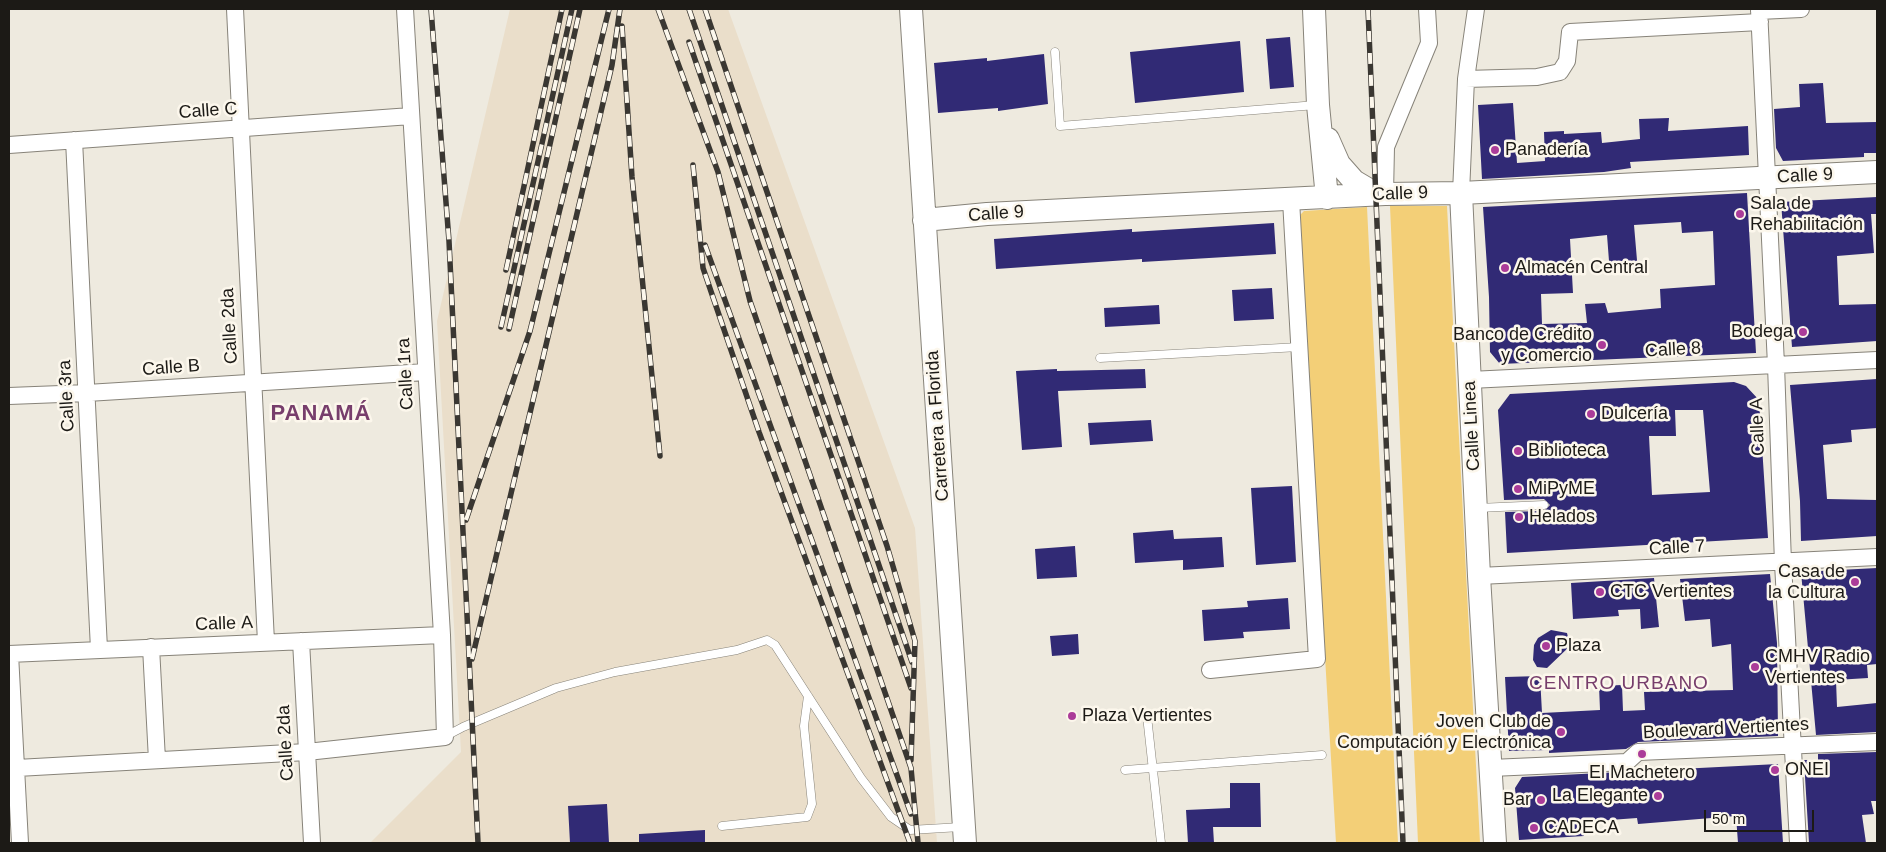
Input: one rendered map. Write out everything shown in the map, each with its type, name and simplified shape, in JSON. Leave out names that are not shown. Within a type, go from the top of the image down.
[{"type":"main road","name":"Carretera a Florida","points":[[911,9],[964,835]]},
{"type":"main road","points":[[1314,9],[1318,105],[1327,198]]},
{"type":"main road","points":[[1318,105],[1330,146],[1338,164],[1354,181],[1381,194]]},
{"type":"main road","name":"Calle 9","points":[[924,220],[987,214],[1381,194],[1461,193],[1877,172]]},
{"type":"main road","name":"Calle Linea","points":[[1461,193],[1479,576],[1495,843]]},
{"type":"street","name":"Calle 2da","points":[[235,9],[266,642]]},
{"type":"street","name":"Calle 1ra","points":[[405,9],[442,635],[445,737]]},
{"type":"street","points":[[1381,194],[1386,147],[1429,43],[1426,9]]},
{"type":"street","name":"Calle Linea","points":[[1461,193],[1466,79],[1476,9]]},
{"type":"street","points":[[1466,79],[1537,77],[1560,72],[1567,61],[1570,32],[1801,9]]},
{"type":"street","name":"Calle A","points":[[1759,14],[1776,365],[1782,563],[1798,843]]},
{"type":"street","name":"Calle C","points":[[9,145],[411,116]]},
{"type":"street","name":"Calle 3ra","points":[[74,140],[99,649]]},
{"type":"street","points":[[1210,670],[1317,659],[1291,200]]},
{"type":"street","name":"Calle 8","points":[[1470,380],[1877,360]]},
{"type":"street","name":"Calle B","points":[[9,396],[87,394],[426,372]]},
{"type":"street","name":"Calle 7","points":[[1479,576],[1877,557]]},
{"type":"street","name":"Calle A","points":[[9,654],[442,635]]},
{"type":"street","name":"Calle 2da","points":[[301,641],[312,843]]},
{"type":"street","points":[[151,647],[157,760]]},
{"type":"street","points":[[9,654],[20,843]]},
{"type":"street","points":[[17,768],[307,752],[445,737]]},
{"type":"street","name":"Boulevard Vertientes","points":[[1491,768],[1627,762],[1638,752],[1877,742]]},
{"type":"lane","points":[[1055,52],[1060,126],[1318,105]]},
{"type":"lane","points":[[1100,358],[1299,347]]},
{"type":"lane","points":[[1476,508],[1544,505]]},
{"type":"lane","points":[[445,737],[463,727],[556,688],[614,672],[737,650],[767,640],[775,645],[861,778],[891,817],[910,830],[964,835]]},
{"type":"lane","points":[[722,826],[807,817],[812,804],[804,726],[808,696]]},
{"type":"lane","points":[[1147,716],[1161,843]]},
{"type":"lane","points":[[1125,770],[1322,755]]},
{"type":"shaded area","points":[[510,9],[728,9],[915,528],[937,843],[370,843],[461,752],[437,321]]},
{"type":"shaded area","points":[[1390,206],[1447,206],[1480,843],[1418,843]]},
{"type":"shaded area","points":[[1367,207],[1398,843],[1336,843],[1299,216],[1304,211]]},
{"type":"building","points":[[1290,37],[1294,87],[1270,89],[1266,39]]},
{"type":"building","points":[[1240,41],[1244,92],[1135,103],[1130,52]]},
{"type":"building","points":[[1044,54],[1048,104],[998,111],[998,108],[938,113],[934,63],[987,58],[987,61]]},
{"type":"building","points":[[1823,83],[1826,123],[1877,122],[1877,153],[1864,153],[1864,157],[1783,161],[1776,148],[1774,109],[1800,107],[1799,84]]},
{"type":"building","points":[[1513,103],[1517,163],[1545,161],[1544,132],[1564,131],[1564,134],[1601,132],[1602,143],[1640,139],[1639,119],[1669,118],[1668,131],[1748,126],[1749,155],[1630,162],[1631,168],[1604,172],[1482,179],[1478,105]]},
{"type":"building","points":[[1747,193],[1756,353],[1500,364],[1490,352],[1489,297],[1483,207]],"holes":[[[1681,222],[1682,233],[1713,231],[1715,285],[1660,289],[1661,308],[1608,313],[1605,303],[1585,304],[1587,323],[1542,324],[1541,294],[1573,293],[1570,239],[1607,235],[1610,274],[1638,272],[1634,225]]]},
{"type":"building","points":[[1877,197],[1877,214],[1871,214],[1874,253],[1837,256],[1839,305],[1877,304],[1877,341],[1792,347],[1781,202]]},
{"type":"building","points":[[1274,223],[1276,254],[1142,262],[1142,259],[996,269],[994,239],[1132,229],[1132,232]]},
{"type":"building","points":[[1272,288],[1274,319],[1234,321],[1232,290]]},
{"type":"building","points":[[1159,305],[1160,324],[1105,327],[1104,308]]},
{"type":"building","points":[[1057,369],[1057,371],[1145,369],[1146,388],[1058,391],[1062,447],[1022,450],[1016,371]]},
{"type":"building","points":[[1877,379],[1877,428],[1851,430],[1852,442],[1823,445],[1827,499],[1877,500],[1877,536],[1801,541],[1800,501],[1790,385]]},
{"type":"building","points":[[1734,382],[1746,386],[1759,400],[1768,538],[1507,553],[1505,512],[1544,511],[1550,505],[1544,499],[1504,500],[1498,410],[1510,394]],"holes":[[[1675,410],[1703,410],[1710,492],[1652,495],[1649,436],[1676,436]]]},
{"type":"building","points":[[1151,420],[1153,441],[1090,445],[1088,423]]},
{"type":"building","points":[[1292,486],[1296,562],[1256,565],[1251,488]]},
{"type":"building","points":[[1173,530],[1174,539],[1222,537],[1224,567],[1183,570],[1183,560],[1135,563],[1133,533]]},
{"type":"building","points":[[1075,546],[1077,577],[1037,579],[1035,549]]},
{"type":"building","points":[[1877,568],[1877,664],[1867,665],[1868,678],[1836,680],[1837,707],[1877,703],[1877,732],[1816,735],[1801,572]]},
{"type":"building","points":[[1770,574],[1777,643],[1778,736],[1638,742],[1626,749],[1549,753],[1549,750],[1509,751],[1505,677],[1540,676],[1542,713],[1600,710],[1599,686],[1622,685],[1623,711],[1645,710],[1644,692],[1669,691],[1668,686],[1686,686],[1686,691],[1733,690],[1731,644],[1712,647],[1710,619],[1685,621],[1680,579]]},
{"type":"building","points":[[1654,578],[1659,627],[1641,629],[1640,609],[1618,610],[1619,616],[1573,619],[1571,583]]},
{"type":"building","points":[[1288,598],[1290,629],[1243,632],[1244,638],[1204,641],[1202,610],[1248,607],[1247,601]]},
{"type":"building","points":[[1551,630],[1567,633],[1570,646],[1547,668],[1537,667],[1533,660],[1534,645],[1538,638]]},
{"type":"building","points":[[1078,634],[1079,654],[1052,656],[1050,636]]},
{"type":"building","points":[[1877,752],[1877,801],[1871,801],[1874,814],[1862,815],[1866,843],[1809,843],[1804,760],[1818,760],[1818,754]]},
{"type":"building","points":[[1778,764],[1783,843],[1738,843],[1736,816],[1638,824],[1637,818],[1583,822],[1584,836],[1519,840],[1515,788],[1522,777]]},
{"type":"building","points":[[1230,783],[1260,783],[1261,827],[1213,827],[1214,843],[1188,843],[1186,810],[1230,808]]},
{"type":"building","points":[[607,804],[609,843],[570,843],[568,806]]},
{"type":"building","points":[[705,830],[705,843],[639,843],[639,834]]},
{"type":"railway","points":[[431,9],[449,241],[478,843]]},
{"type":"railway","points":[[506,270],[562,9]]},
{"type":"railway","points":[[501,327],[572,9]]},
{"type":"railway","points":[[509,329],[580,9]]},
{"type":"railway","points":[[466,520],[530,331],[609,9]]},
{"type":"railway","points":[[472,659],[612,65],[620,9]]},
{"type":"railway","points":[[658,9],[718,172],[750,301],[911,768],[918,843]]},
{"type":"railway","points":[[689,9],[912,662]]},
{"type":"railway","points":[[705,9],[887,546],[915,641],[911,760]]},
{"type":"railway","points":[[1368,9],[1403,843]]},
{"type":"railway","points":[[622,26],[632,177],[660,456]]},
{"type":"railway","points":[[689,42],[911,688]]},
{"type":"railway","points":[[693,165],[703,268],[759,432],[910,843]]},
{"type":"railway","points":[[705,245],[911,814]]},
{"type":"place","name":"Panadería","points":[[1495,150]]},
{"type":"place","name":"Sala de Rehabilitación","points":[[1740,214]]},
{"type":"place","name":"Almacén Central","points":[[1505,268]]},
{"type":"place","name":"Bodega","points":[[1803,332]]},
{"type":"place","name":"Banco de Crédito y Comercio","points":[[1602,345]]},
{"type":"place","name":"Dulcería","points":[[1591,414]]},
{"type":"place","name":"Biblioteca","points":[[1518,451]]},
{"type":"place","name":"MiPyME","points":[[1518,489]]},
{"type":"place","name":"Helados","points":[[1519,517]]},
{"type":"place","name":"Casa de la Cultura","points":[[1855,582]]},
{"type":"place","name":"CTC Vertientes","points":[[1600,592]]},
{"type":"place","name":"Plaza","points":[[1546,646]]},
{"type":"place","name":"CMHV Radio Vertientes","points":[[1755,667]]},
{"type":"place","name":"Plaza Vertientes","points":[[1072,716]]},
{"type":"place","name":"Joven Club de Computación y Electrónica","points":[[1561,732]]},
{"type":"place","name":"El Machetero","points":[[1642,754]]},
{"type":"place","name":"ONEI","points":[[1775,770]]},
{"type":"place","name":"La Elegante","points":[[1658,796]]},
{"type":"place","name":"Bar","points":[[1541,800]]},
{"type":"place","name":"CADECA","points":[[1534,828]]},
{"type":"district","name":"PANAMÁ","points":[[321,414]]},
{"type":"district","name":"CENTRO URBANO","points":[[1619,684]]}]
